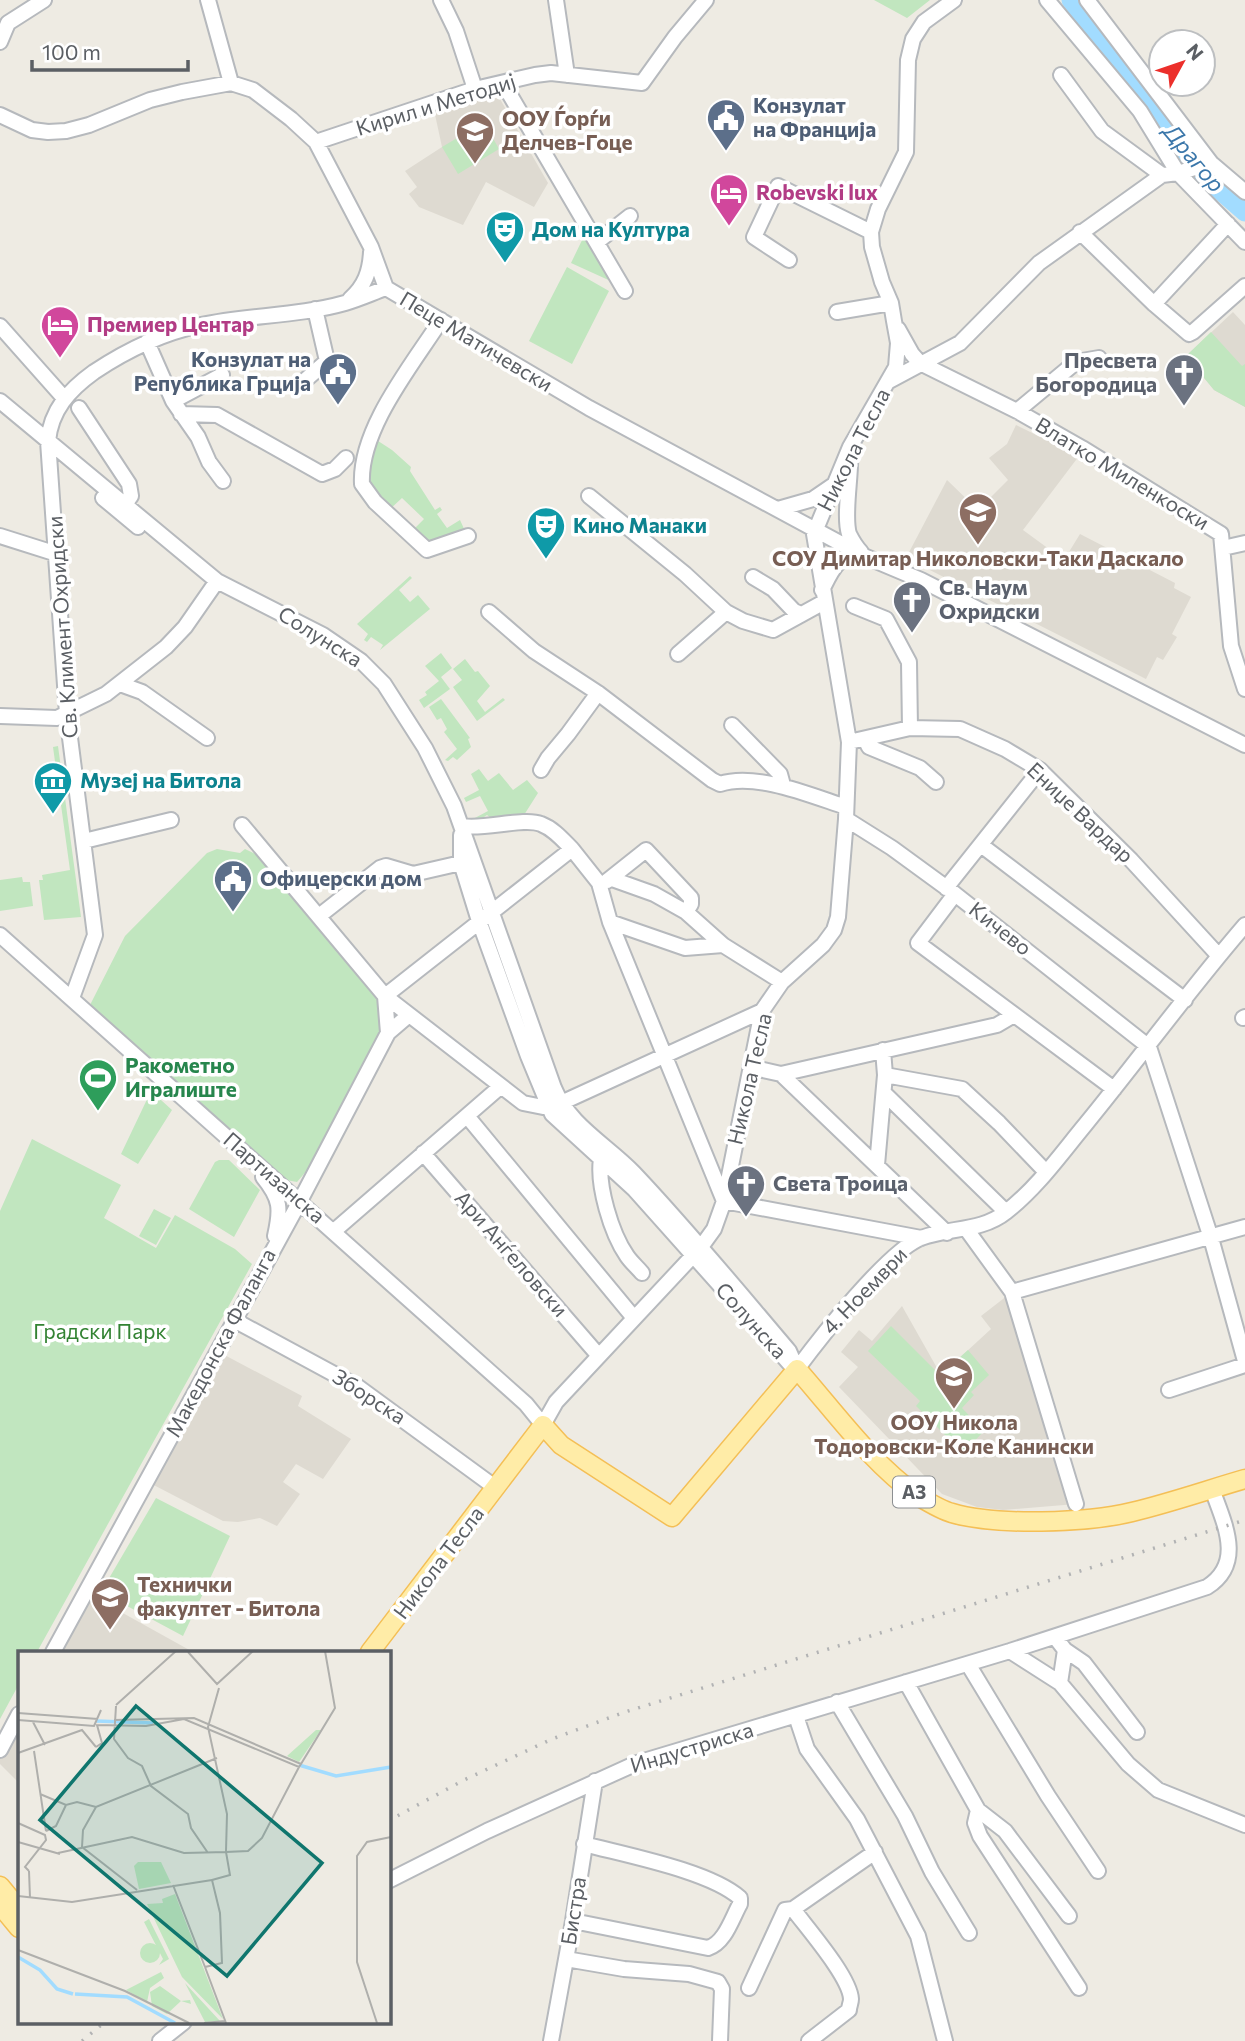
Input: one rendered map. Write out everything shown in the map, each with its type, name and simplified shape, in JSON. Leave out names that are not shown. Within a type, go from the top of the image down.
[{"type":"main road","name":"4. Ноември","points":[[543,1425],[561,1445],[671,1517],[797,1369]]},
{"type":"main road","name":"A3","points":[[797,1369],[886,1470],[920,1497],[949,1512],[977,1518],[1014,1521],[1079,1519],[1129,1513],[1245,1479]]},
{"type":"main road","name":"Никола Тесла","points":[[372,1651],[543,1425]]},
{"type":"main road","points":[[0,1886],[18,1908]]},
{"type":"main road","points":[[0,1905],[18,1927]]},
{"type":"street","points":[[0,42],[8,23],[44,0]]},
{"type":"street","points":[[0,115],[32,130],[66,131],[150,100],[231,83],[208,0]]},
{"type":"street","points":[[441,0],[456,31],[475,89]]},
{"type":"street","points":[[556,0],[567,75]]},
{"type":"street","name":"Кирил и Методиј","points":[[316,142],[475,89],[535,75],[567,75],[642,83],[706,0]]},
{"type":"street","points":[[888,381],[896,367],[898,343],[891,303],[881,282],[871,232],[877,209],[906,152],[908,60],[913,39],[924,22],[954,0]]},
{"type":"street","points":[[1047,0],[1140,111],[1182,172],[1245,242]]},
{"type":"street","points":[[1087,0],[1208,164],[1245,192]]},
{"type":"street","points":[[1061,75],[1102,131],[1162,175]]},
{"type":"street","name":"Пеце Матичевски","points":[[231,83],[261,95],[316,142],[371,247],[386,288],[605,416],[864,556],[921,580],[1245,746]]},
{"type":"street","points":[[503,83],[625,291]]},
{"type":"street","name":"Никола Тесла","points":[[543,1425],[556,1402],[696,1251],[713,1229],[724,1201],[762,1011],[782,982],[823,945],[834,930],[839,905],[849,742],[814,538],[815,529],[850,447],[888,381],[960,343],[1039,263],[1162,175],[1208,164]]},
{"type":"street","points":[[789,260],[754,237],[778,186],[871,232]]},
{"type":"street","points":[[597,242],[630,216]]},
{"type":"street","points":[[1154,304],[1228,224]]},
{"type":"street","points":[[1080,232],[1189,334],[1245,286]]},
{"type":"street","points":[[345,303],[365,282],[370,267],[371,247]]},
{"type":"street","name":"Св. Климент Охридски","points":[[72,998],[95,935],[68,714],[48,446],[53,416],[64,398],[97,370],[147,342],[202,324],[345,303],[386,288]]},
{"type":"street","points":[[837,312],[891,303]]},
{"type":"street","points":[[302,383],[327,361],[315,309]]},
{"type":"street","points":[[441,320],[376,426],[365,459],[362,484],[375,502],[427,550],[468,536]]},
{"type":"street","points":[[894,321],[920,363]]},
{"type":"street","points":[[0,326],[64,398]]},
{"type":"street","points":[[147,342],[177,407],[223,481]]},
{"type":"street","points":[[1017,411],[1076,362],[1099,358]]},
{"type":"street","name":"Влатко Миленкоски","points":[[920,363],[1017,411],[1221,534],[1231,646],[1245,688]]},
{"type":"street","points":[[177,407],[222,375]]},
{"type":"street","points":[[0,401],[48,446]]},
{"type":"street","points":[[177,407],[217,415],[322,474],[335,468],[346,458]]},
{"type":"street","points":[[79,408],[129,484],[131,493],[122,508]]},
{"type":"street","points":[[0,411],[48,446]]},
{"type":"street","name":"Солунска","points":[[48,446],[214,584],[323,635],[374,673],[398,704],[445,785],[462,826],[561,1123],[634,1189],[696,1251]]},
{"type":"street","points":[[850,447],[852,467],[847,524],[850,536],[864,556]]},
{"type":"street","points":[[778,509],[813,499],[834,485]]},
{"type":"street","points":[[589,496],[685,574],[726,612],[769,630],[801,614],[823,596],[841,560],[849,555],[864,556]]},
{"type":"street","points":[[0,536],[57,554]]},
{"type":"street","points":[[1223,548],[1245,543]]},
{"type":"street","points":[[753,577],[773,589],[794,611],[801,614]]},
{"type":"street","points":[[0,716],[52,719],[68,714],[120,684],[166,648],[185,627],[214,584]]},
{"type":"street","points":[[854,606],[886,619],[909,662],[909,728]]},
{"type":"street","name":"Кичево","points":[[489,612],[534,651],[598,693],[712,780],[720,784],[730,781],[783,785],[846,813],[951,891],[1149,1047]]},
{"type":"street","points":[[678,654],[726,612]]},
{"type":"street","points":[[120,684],[142,692],[207,738]]},
{"type":"street","points":[[541,770],[598,693]]},
{"type":"street","points":[[732,725],[780,774],[783,785]]},
{"type":"street","name":"Ениџе Вардар","points":[[849,742],[909,728],[960,729],[1005,749],[1040,770],[1131,860],[1219,956]]},
{"type":"street","points":[[865,739],[869,747],[920,768],[936,782]]},
{"type":"street","points":[[1040,770],[981,845],[918,943],[1114,1089]]},
{"type":"street","points":[[84,841],[171,820]]},
{"type":"street","points":[[462,826],[482,828],[538,822],[552,830],[605,881],[654,894],[686,912],[723,945],[782,982]]},
{"type":"street","points":[[242,825],[385,996],[523,1103],[555,1105],[762,1011]]},
{"type":"street","name":"Солунска","points":[[462,826],[461,863],[479,921],[555,1105],[633,1173],[782,1357],[797,1369]]},
{"type":"street","points":[[981,845],[1185,1000]]},
{"type":"street","points":[[385,996],[572,849]]},
{"type":"street","points":[[605,881],[646,850],[691,898],[686,912]]},
{"type":"street","points":[[319,916],[380,868],[386,866],[413,874],[461,863]]},
{"type":"street","points":[[605,881],[610,922],[724,1201],[921,1238]]},
{"type":"street","points":[[610,922],[685,948],[723,945]]},
{"type":"street","name":"4. Ноември","points":[[797,1369],[894,1256],[921,1238],[967,1230],[1006,1212],[1046,1172],[1245,925]]},
{"type":"street","name":"Партизанска","points":[[0,935],[526,1404],[543,1425]]},
{"type":"street","points":[[385,996],[388,1033]]},
{"type":"street","name":"Македонска Фаланга","points":[[54,1651],[300,1201],[388,1033],[409,1015]]},
{"type":"street","points":[[750,1067],[781,1074],[997,1025],[1014,1015]]},
{"type":"street","points":[[1149,1047],[1211,1238],[1245,1363],[1169,1390]]},
{"type":"street","points":[[877,1165],[885,1075],[883,1050]]},
{"type":"street","points":[[781,1074],[947,1233]]},
{"type":"street","points":[[885,1075],[962,1089],[1046,1172]]},
{"type":"street","points":[[334,1231],[499,1087]]},
{"type":"street","points":[[884,1093],[1006,1212]]},
{"type":"street","points":[[467,1116],[634,1318]]},
{"type":"street","points":[[243,1151],[273,1190],[278,1202],[279,1219],[271,1250]]},
{"type":"street","name":"Ари Анѓеловски","points":[[423,1153],[599,1356]]},
{"type":"street","points":[[601,1158],[601,1185],[617,1235],[627,1256],[642,1273]]},
{"type":"street","points":[[1012,1292],[1245,1227]]},
{"type":"street","points":[[967,1230],[1012,1292],[1076,1504]]},
{"type":"street","name":"Зборска","points":[[234,1320],[358,1387],[496,1488]]},
{"type":"street","name":"Индустриска","points":[[390,1880],[487,1831],[637,1763],[968,1664],[1207,1587],[1220,1579],[1228,1564],[1229,1548],[1225,1526],[1212,1489]]},
{"type":"street","points":[[1055,1637],[1065,1650],[1084,1662],[1137,1731]]},
{"type":"street","points":[[1060,1683],[1065,1650]]},
{"type":"street","points":[[1010,1651],[1060,1683],[1128,1765],[1158,1790],[1245,1825]]},
{"type":"street","points":[[968,1664],[1048,1796],[1098,1871]]},
{"type":"street","points":[[906,1682],[978,1810],[1005,1831],[1069,1916]]},
{"type":"street","points":[[837,1702],[905,1816],[932,1872],[969,1933]]},
{"type":"street","points":[[0,1750],[18,1716]]},
{"type":"street","points":[[796,1716],[807,1749],[857,1819],[918,1936],[945,2041]]},
{"type":"street","name":"Бистра","points":[[551,2041],[595,1781]]},
{"type":"street","points":[[978,1810],[975,1823],[980,1836],[1079,1988]]},
{"type":"street","points":[[573,1921],[708,1948],[721,1939],[740,1904],[740,1898],[735,1894],[705,1877],[584,1844]]},
{"type":"street","points":[[749,1988],[785,1910],[793,1909],[875,1852]]},
{"type":"street","points":[[793,1909],[825,1949],[851,1998],[849,2010],[809,2041]]},
{"type":"street","points":[[566,1959],[624,1969],[689,1974],[718,1982],[722,1989],[720,2041]]},
{"type":"street","points":[[160,2041],[181,2024]]},
{"type":"shaded area","name":"ООУ Ѓорѓи Делчев-Гоце","points":[[469,95],[500,99],[548,183],[534,207],[486,182],[463,225],[419,207],[409,194],[417,187],[405,171],[442,147],[434,110]]},
{"type":"shaded area","points":[[1233,312],[1245,325],[1245,407],[1214,390],[1186,356]]},
{"type":"shaded area","name":"СОУ Димитар Николовски-Таки Даскало","points":[[1016,425],[1079,456],[1023,530],[1064,560],[1080,534],[1175,583],[1174,588],[1191,597],[1172,634],[1177,637],[1163,660],[1157,657],[1146,679],[906,558],[947,480],[978,510],[1008,480],[989,458],[1007,444]]},
{"type":"shaded area","name":"ООУ Никола Тодоровски-Коле Канински","points":[[1012,1292],[1076,1504],[1003,1510],[977,1507],[942,1494],[839,1387],[858,1367],[841,1352],[859,1330],[872,1341],[902,1306],[941,1375],[991,1329],[981,1316]]},
{"type":"shaded area","points":[[217,1351],[302,1396],[298,1406],[351,1439],[323,1479],[296,1464],[283,1482],[300,1494],[277,1526],[260,1518],[238,1522],[223,1521],[146,1481]]},
{"type":"shaded area","name":"Технички факултет - Битола","points":[[85,1593],[191,1651],[54,1651]]},
{"type":"shaded area","points":[[18,1716],[18,1782],[0,1764],[0,1750]]},
{"type":"green space","points":[[874,0],[930,0],[907,18]]},
{"type":"green space","points":[[484,122],[499,149],[458,174],[442,147]]},
{"type":"green space","points":[[585,234],[615,283],[571,263]]},
{"type":"green space","points":[[567,267],[609,291],[572,364],[529,341]]},
{"type":"green space","points":[[1211,332],[1242,366],[1245,364],[1245,407],[1214,390],[1186,356]]},
{"type":"green space","points":[[375,439],[411,467],[410,471],[435,510],[440,507],[442,510],[437,514],[447,528],[460,520],[466,533],[434,547],[411,532],[424,519],[402,498],[389,510],[369,484],[367,477]]},
{"type":"green space","points":[[410,576],[412,578],[399,590],[410,602],[418,595],[430,609],[380,650],[383,645],[371,637],[367,642],[364,640],[368,634],[357,624]]},
{"type":"green space","points":[[441,653],[452,668],[441,677],[450,689],[424,708],[419,700],[439,681],[425,666]]},
{"type":"green space","points":[[465,659],[490,686],[477,701],[485,712],[503,698],[505,700],[477,721],[453,687],[462,680],[453,669]]},
{"type":"green space","points":[[441,699],[470,738],[471,747],[457,760],[453,757],[445,760],[457,749],[444,732],[447,729],[441,718],[437,720],[429,707]]},
{"type":"green space","points":[[58,746],[81,917],[44,920],[39,880],[43,880],[42,875],[70,870],[53,747]]},
{"type":"green space","points":[[479,769],[488,781],[499,773],[513,790],[527,780],[538,793],[524,815],[496,822],[487,815],[475,823],[473,819],[488,811],[480,796],[466,802],[464,798],[479,790],[471,774]]},
{"type":"green space","points":[[217,849],[240,853],[245,849],[260,856],[370,987],[379,1002],[381,1027],[371,1053],[309,1168],[297,1182],[286,1180],[257,1157],[90,1005],[125,936],[207,853]]},
{"type":"green space","points":[[22,877],[23,882],[30,882],[33,906],[0,911],[0,880]]},
{"type":"green space","points":[[151,1091],[172,1110],[138,1164],[121,1154]]},
{"type":"green space","name":"Градски Парк","points":[[32,1139],[121,1185],[104,1218],[156,1248],[175,1215],[235,1249],[252,1264],[38,1651],[18,1651],[18,1686],[0,1719],[0,1211]]},
{"type":"green space","points":[[229,1160],[260,1190],[234,1237],[189,1209],[215,1162]]},
{"type":"green space","points":[[154,1209],[171,1218],[156,1245],[139,1236]]},
{"type":"green space","points":[[891,1326],[940,1375],[968,1350],[989,1375],[971,1392],[974,1395],[962,1408],[984,1431],[963,1453],[916,1406],[920,1401],[868,1351]]},
{"type":"green space","points":[[156,1498],[230,1536],[183,1636],[101,1592]]},
{"type":"waterway","name":"Драгор","points":[[1071,0],[1206,178],[1245,212]]},
{"type":"railway","points":[[390,1820],[464,1780],[552,1739],[625,1712],[1245,1520]]},
{"type":"railway","points":[[82,2041],[103,2024]]},
{"type":"place","name":"Конзулат на Франција","points":[[726,152]]},
{"type":"place","name":"ООУ Ѓорѓи Делчев-Гоце","points":[[475,165]]},
{"type":"place","name":"Robevski lux","points":[[729,227]]},
{"type":"place","name":"Дом на Култура","points":[[505,264]]},
{"type":"place","name":"Премиер Центар","points":[[60,359]]},
{"type":"place","name":"Конзулат на Република Грција","points":[[338,406]]},
{"type":"place","name":"Пресвета Богородица","points":[[1184,407]]},
{"type":"place","name":"СОУ Димитар Николовски-Таки Даскало","points":[[978,546]]},
{"type":"place","name":"Кино Манаки","points":[[546,560]]},
{"type":"place","name":"Св. Наум Охридски","points":[[912,634]]},
{"type":"place","name":"Музеј на Битола","points":[[53,815]]},
{"type":"place","name":"Офицерски дом","points":[[233,913]]},
{"type":"place","name":"Ракометно Игралиште","points":[[98,1112]]},
{"type":"place","name":"Света Троица","points":[[746,1218]]},
{"type":"place","name":"ООУ Никола Тодоровски-Коле Канински","points":[[954,1410]]},
{"type":"place","name":"Технички факултет - Битола","points":[[110,1631]]}]
